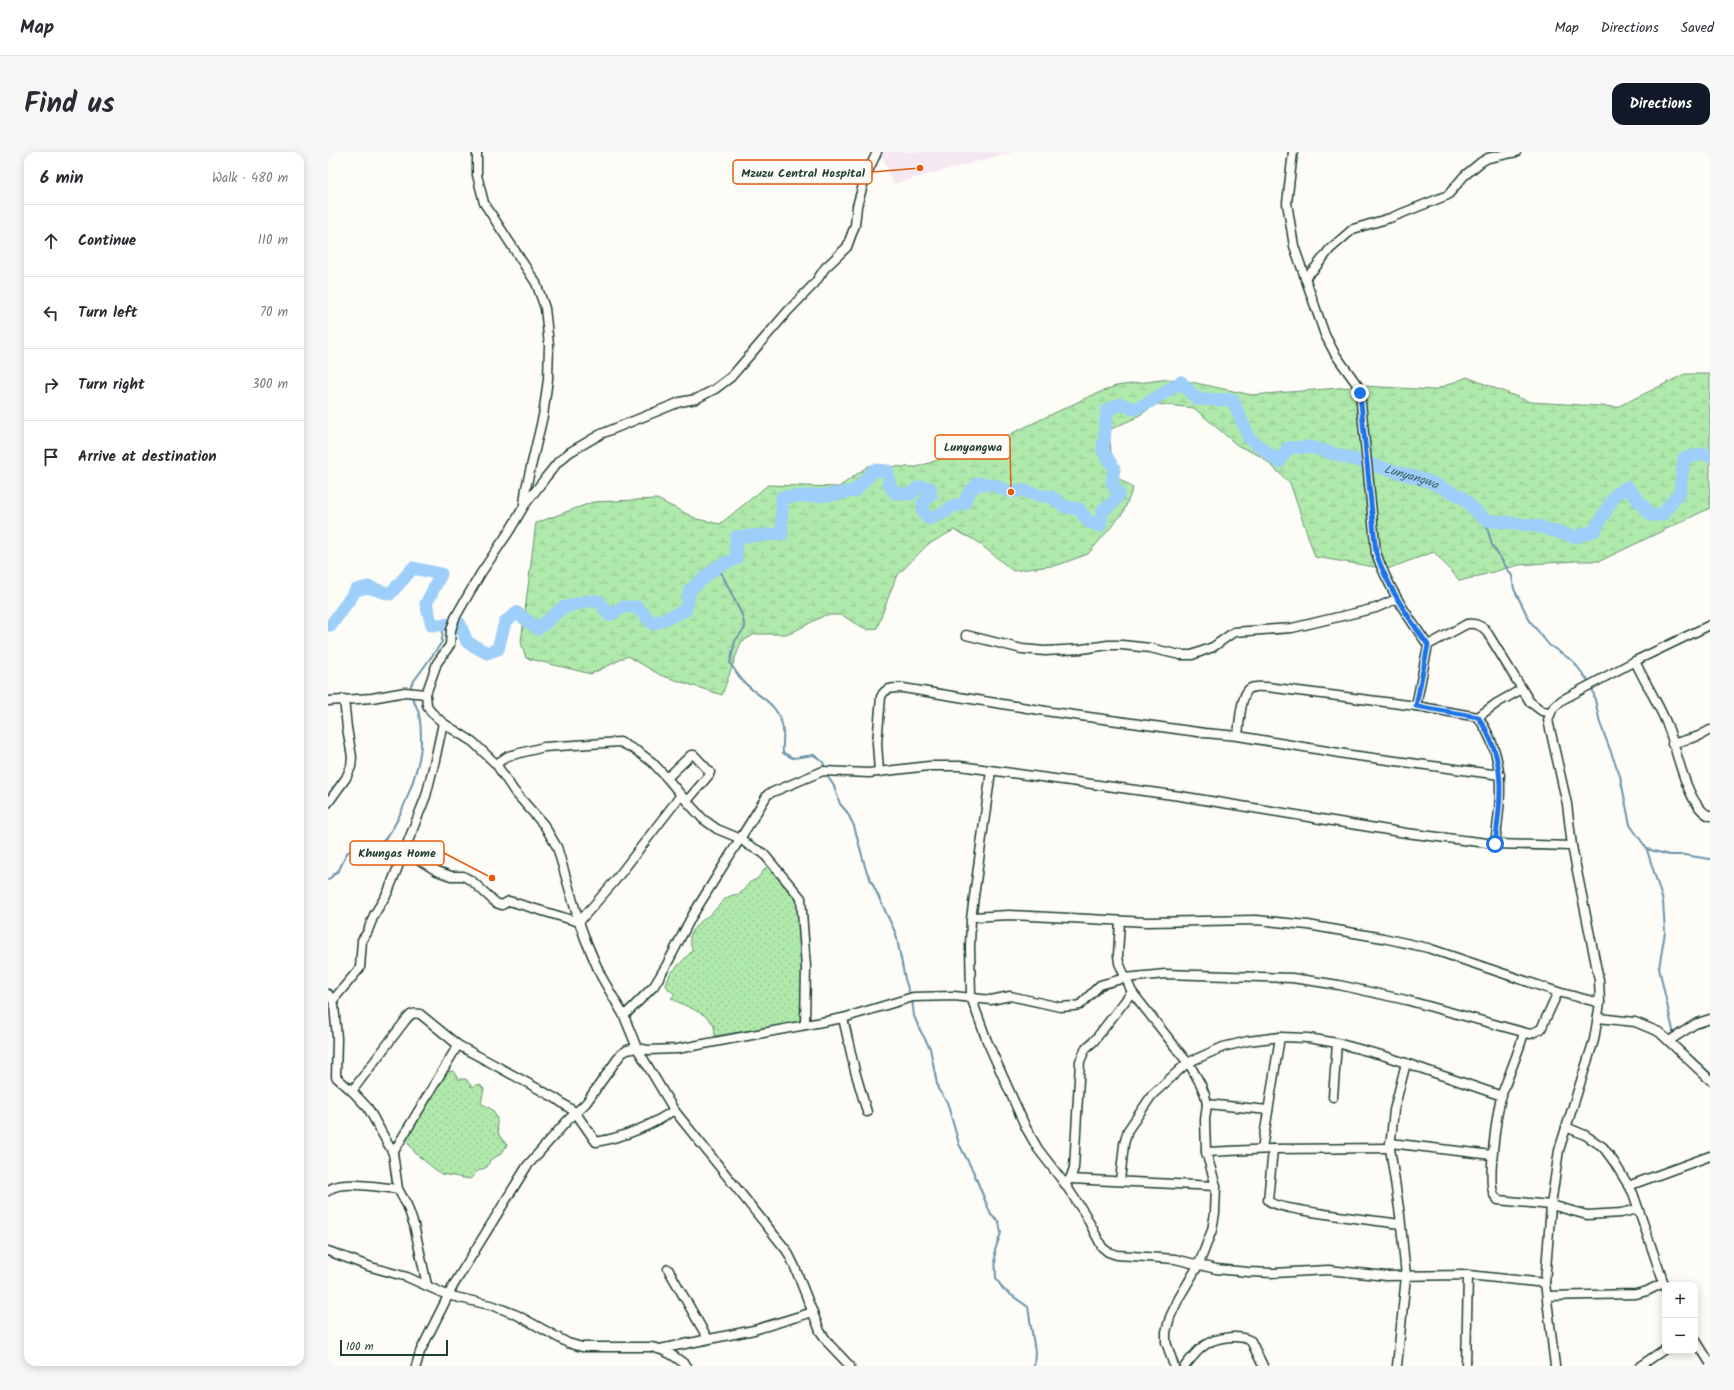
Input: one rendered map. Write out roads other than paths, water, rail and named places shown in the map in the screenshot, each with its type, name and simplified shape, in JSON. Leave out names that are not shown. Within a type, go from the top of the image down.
[{"type":"street","points":[[477,152],[476,175],[484,203],[536,283],[546,308],[549,345],[548,378],[543,416],[526,488],[524,506]]},
{"type":"street","points":[[850,1366],[829,1344],[820,1331],[787,1251],[674,1110],[637,1048],[624,1016],[601,976],[578,922],[557,847],[544,825],[514,791],[496,764],[473,742],[442,723],[428,707],[426,694],[437,663],[450,645],[455,618],[481,573],[524,506],[558,462],[601,434],[674,405],[696,399],[715,389],[731,377],[788,311],[815,283],[825,268],[847,247],[855,225],[857,206],[865,178],[877,152]]},
{"type":"street","points":[[1293,152],[1289,179],[1288,210],[1294,246],[1325,335],[1335,354],[1358,386],[1360,393],[1376,553],[1381,568],[1396,599],[1428,645],[1416,706]]},
{"type":"street","points":[[1305,278],[1330,249],[1353,229],[1390,218],[1448,195],[1464,176],[1481,162],[1488,158],[1516,152]]},
{"type":"street","points":[[966,635],[1030,650],[1045,651],[1082,649],[1108,644],[1150,648],[1180,655],[1192,655],[1213,647],[1234,632],[1292,628],[1376,608],[1396,599]]},
{"type":"street","points":[[1428,645],[1467,624],[1473,623],[1479,625],[1485,629],[1522,689],[1535,707],[1542,711],[1550,712]]},
{"type":"street","points":[[1555,1366],[1545,1283],[1551,1205],[1559,1150],[1594,1040],[1600,1003],[1599,980],[1572,846],[1567,804],[1548,720],[1550,712],[1557,703],[1562,700],[1635,661],[1710,625]]},
{"type":"street","points":[[1635,661],[1668,727],[1672,744],[1693,801],[1700,810],[1710,816]]},
{"type":"street","points":[[1238,736],[1244,696],[1248,689],[1252,687],[1267,687],[1416,706],[1478,717],[1485,727],[1492,743],[1500,775],[1500,796],[1495,844]]},
{"type":"street","points":[[879,772],[877,743],[881,697],[883,693],[890,688],[907,688],[1052,712],[1205,733],[1238,736],[1351,756],[1500,775]]},
{"type":"street","points":[[1478,717],[1497,703],[1522,689]]},
{"type":"street","points":[[328,700],[372,698],[405,692],[426,694]]},
{"type":"street","points":[[328,803],[346,778],[352,762],[344,699]]},
{"type":"street","points":[[427,1285],[414,1225],[407,1205],[398,1189],[393,1153],[372,1113],[352,1091],[336,1077],[337,1038],[331,997],[359,971],[362,940],[367,933],[374,915],[388,892],[426,796],[442,723]]},
{"type":"street","points":[[1672,744],[1699,736],[1710,730]]},
{"type":"street","points":[[496,764],[513,754],[544,747],[614,741],[620,742],[637,751],[652,762],[703,819],[717,829],[741,839],[748,845],[763,853],[801,898],[806,967],[805,1025]]},
{"type":"street","points":[[578,922],[614,882],[684,798],[710,775],[710,772],[694,755],[691,755],[667,778]]},
{"type":"street","points":[[624,1016],[654,986],[692,916],[768,794],[825,771],[864,773],[929,766],[960,766],[1173,795],[1406,833],[1495,844],[1572,846]]},
{"type":"street","points":[[991,771],[972,917],[970,946],[971,998],[987,1041],[1026,1128],[1038,1149],[1068,1181],[1102,1247],[1108,1252],[1117,1255],[1175,1259],[1216,1269],[1248,1272],[1274,1273],[1328,1270],[1406,1276],[1436,1274],[1468,1275],[1545,1283]]},
{"type":"street","points":[[405,851],[437,871],[451,876],[463,876],[472,881],[496,903],[502,905],[509,901],[578,922]]},
{"type":"street","points":[[972,917],[1008,915],[1120,921],[1196,922],[1256,920],[1308,925],[1383,938],[1428,948],[1558,992],[1600,1003]]},
{"type":"street","points":[[1120,921],[1118,955],[1125,978],[1132,992],[1187,1063],[1201,1085],[1205,1095],[1206,1152],[1216,1186],[1216,1213],[1212,1230],[1199,1264],[1179,1298],[1170,1317],[1166,1332],[1166,1342],[1174,1366]]},
{"type":"street","points":[[416,1366],[420,1352],[447,1296],[498,1211],[528,1166],[575,1112],[586,1103],[621,1054],[628,1050],[637,1048],[648,1050],[677,1048],[843,1018],[910,997],[971,998],[991,1000],[1010,996],[1060,1007],[1074,1006],[1080,1005],[1100,985],[1125,978],[1165,974],[1292,978],[1339,985],[1406,1000],[1530,1034],[1541,1029],[1558,992]]},
{"type":"street","points":[[1068,1181],[1074,1168],[1080,1061],[1086,1048],[1094,1041],[1132,992]]},
{"type":"street","points":[[352,1091],[412,1013],[420,1014],[458,1045],[525,1080],[575,1112],[596,1142],[631,1133],[653,1124],[674,1110]]},
{"type":"street","points":[[843,1018],[855,1071],[867,1112]]},
{"type":"street","points":[[1598,1018],[1635,1022],[1659,1032],[1710,1080]]},
{"type":"street","points":[[1668,1041],[1695,1024],[1710,1019]]},
{"type":"street","points":[[1524,1033],[1519,1051],[1502,1096],[1492,1155],[1492,1185],[1494,1195],[1498,1200],[1551,1205],[1587,1215],[1621,1213],[1638,1209]]},
{"type":"street","points":[[1120,1181],[1124,1144],[1128,1130],[1152,1095],[1187,1063],[1223,1047],[1248,1041],[1280,1037],[1308,1038],[1337,1043],[1385,1056],[1502,1096]]},
{"type":"street","points":[[1262,1149],[1280,1037]]},
{"type":"street","points":[[1333,1097],[1337,1043]]},
{"type":"street","points":[[393,1153],[458,1045]]},
{"type":"street","points":[[1397,1366],[1406,1276],[1390,1146],[1394,1110],[1406,1063]]},
{"type":"street","points":[[1206,1104],[1268,1110]]},
{"type":"street","points":[[1566,1127],[1585,1135],[1603,1147],[1614,1162],[1628,1186],[1638,1209],[1663,1282]]},
{"type":"street","points":[[1206,1152],[1390,1146],[1492,1155]]},
{"type":"street","points":[[1273,1149],[1268,1200],[1271,1204],[1291,1209],[1400,1224]]},
{"type":"street","points":[[1628,1186],[1710,1156]]},
{"type":"street","points":[[1068,1181],[1120,1181],[1216,1186]]},
{"type":"street","points":[[328,1191],[337,1186],[352,1185],[398,1189]]},
{"type":"street","points":[[328,1252],[427,1285],[447,1296],[494,1306],[517,1315],[557,1338],[574,1345],[660,1349],[754,1330],[812,1312]]},
{"type":"street","points":[[668,1268],[708,1339]]},
{"type":"street","points":[[1466,1366],[1468,1275]]},
{"type":"street","points":[[1547,1296],[1636,1294],[1662,1286]]},
{"type":"street","points":[[1185,1366],[1204,1345],[1215,1340],[1240,1338],[1251,1341],[1263,1366]]},
{"type":"street","points":[[1698,1344],[1710,1362]]},
{"type":"street","points":[[660,1349],[672,1354],[684,1365]]},
{"type":"street","points":[[1640,1366],[1662,1351]]},
{"type":"waterway","name":"Lunyangwa","points":[[328,625],[331,625],[356,590],[368,587],[390,594],[413,568],[441,574],[426,604],[432,625],[460,624],[467,642],[487,653],[498,649],[505,622],[517,613],[538,629],[562,608],[588,601],[599,601],[609,615],[623,607],[637,607],[653,624],[686,610],[690,590],[718,566],[736,559],[736,537],[782,534],[782,497],[829,495],[855,491],[874,470],[888,471],[889,484],[895,493],[910,494],[919,487],[930,488],[931,495],[923,503],[923,513],[929,519],[946,512],[952,506],[964,504],[968,494],[978,483],[994,485],[1011,492],[1022,490],[1037,495],[1052,497],[1065,507],[1079,509],[1089,522],[1100,526],[1103,510],[1113,503],[1119,494],[1112,483],[1114,468],[1103,451],[1107,410],[1121,404],[1134,409],[1146,404],[1181,382],[1197,399],[1233,400],[1249,438],[1279,462],[1288,448],[1311,447],[1428,481],[1462,497],[1485,520],[1537,526],[1575,537],[1594,531],[1615,495],[1627,487],[1651,515],[1662,515],[1680,492],[1684,458],[1703,454],[1710,456]]},
{"type":"waterway","points":[[1485,520],[1492,545],[1512,576],[1514,589],[1530,621],[1549,645],[1573,661],[1589,682]]},
{"type":"waterway","points":[[718,566],[742,615],[745,628],[735,641],[730,663],[741,679],[775,709],[782,724],[783,753],[793,758],[814,755],[823,762],[825,769]]},
{"type":"waterway","points":[[411,690],[411,685],[442,642],[443,625]]},
{"type":"waterway","points":[[1592,686],[1600,723],[1620,776],[1630,825],[1647,849],[1669,855],[1684,855],[1710,859]]},
{"type":"waterway","points":[[328,880],[339,870],[347,853],[355,847],[364,849],[374,848],[382,842],[391,831],[399,817],[412,783],[420,753],[420,720],[411,694]]},
{"type":"waterway","points":[[826,774],[834,786],[840,804],[847,812],[854,826],[866,870],[896,934],[905,979],[910,995]]},
{"type":"waterway","points":[[1647,850],[1663,901],[1665,932],[1659,968],[1674,1035]]},
{"type":"waterway","points":[[912,999],[914,1016],[930,1048],[938,1089],[947,1102],[959,1144],[973,1171],[991,1215],[999,1222],[1001,1233],[995,1250],[996,1278],[1003,1289],[1028,1307],[1035,1352],[1034,1366]]},
{"type":"waterway","points":[[1676,1039],[1677,1043],[1710,1073]]},
{"type":"place","name":"Mzuzu Central Hospital","points":[[920,168]]},
{"type":"place","name":"Lunyangwa","points":[[1011,492]]},
{"type":"place","name":"Khungas Home","points":[[492,878]]}]
